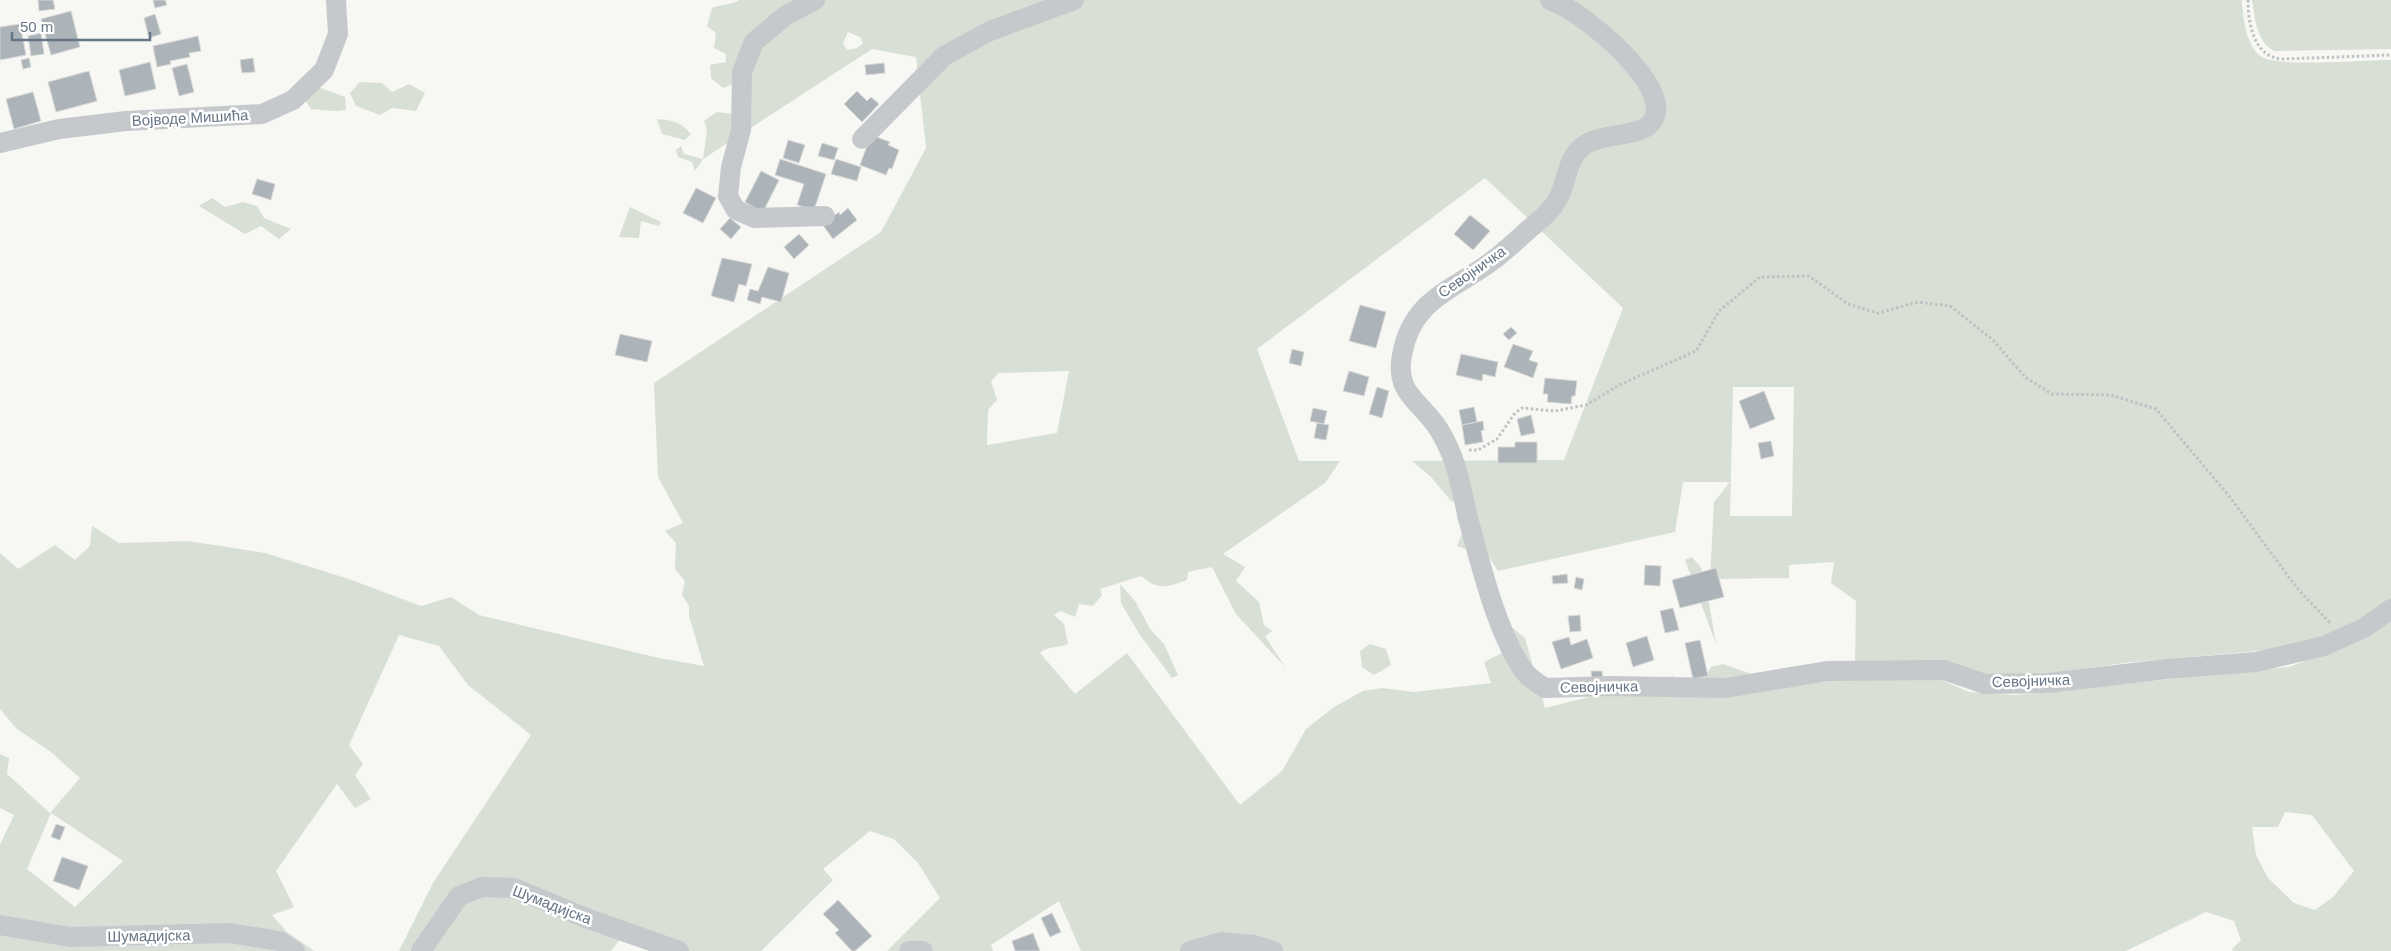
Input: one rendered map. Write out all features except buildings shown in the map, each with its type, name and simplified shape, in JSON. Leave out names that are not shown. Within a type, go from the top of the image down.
[{"type":"street","name":"Војводе Мишића","points":[[0,143],[59,129],[126,121],[262,114],[293,100],[324,70],[338,34],[336,0]]},
{"type":"street","points":[[815,0],[785,16],[754,42],[742,72],[740,98],[741,130],[731,167],[728,196],[736,210],[755,218],[825,216]]},
{"type":"street","name":"Севојничка","points":[[1550,0],[1570,10],[1630,59],[1653,94],[1655,110],[1652,122],[1645,129],[1594,140],[1584,146],[1569,166],[1556,202],[1527,231],[1486,265],[1435,297],[1411,324],[1402,355],[1402,378],[1410,397],[1436,425],[1452,457],[1479,562],[1509,648],[1525,673],[1545,688],[1609,686],[1726,688],[1827,671],[1944,670],[1985,684],[2048,683],[2167,669],[2256,662],[2324,646],[2364,628],[2391,609]]},
{"type":"street","points":[[862,139],[944,56],[990,30],[1069,1]]},
{"type":"street","name":"Шумадијска","points":[[421,951],[459,896],[482,887],[514,888],[586,918],[679,951]]},
{"type":"street","name":"Шумадијска","points":[[0,925],[71,936],[229,934],[279,941],[295,951]]},
{"type":"street","points":[[1190,951],[1221,942],[1254,945],[1273,951]]},
{"type":"street","points":[[910,951],[923,951]]},
{"type":"path","points":[[2248,0],[2250,24],[2254,37],[2261,49],[2270,56],[2283,59],[2391,54]]},
{"type":"path","points":[[1444,440],[1459,450],[1478,450],[1497,439],[1515,413],[1522,408],[1555,411],[1586,405],[1619,385],[1696,351],[1720,311],[1760,278],[1809,276],[1848,304],[1878,313],[1918,302],[1950,306],[1992,339],[2024,377],[2052,394],[2111,395],[2156,409],[2230,496],[2296,588],[2343,637]]},
{"type":"shaded area","points":[[739,0],[2242,0],[2249,41],[2258,54],[2264,58],[2274,61],[2307,63],[2391,60],[2391,601],[2349,628],[2279,649],[2123,663],[2055,673],[1939,679],[1969,692],[2016,695],[2289,667],[2351,644],[2391,615],[2391,951],[2233,951],[2232,949],[2241,940],[2234,921],[2206,912],[2126,951],[1081,951],[1059,901],[991,945],[993,951],[887,951],[940,898],[918,863],[894,839],[870,831],[823,869],[833,880],[761,951],[663,951],[623,935],[611,951],[399,951],[433,883],[531,735],[468,685],[439,646],[399,635],[349,745],[363,764],[355,775],[371,799],[355,808],[337,784],[276,871],[294,907],[272,915],[287,932],[314,951],[0,951],[0,845],[14,815],[0,808],[0,754],[9,758],[7,774],[50,813],[80,778],[51,752],[17,729],[0,709],[0,553],[18,569],[55,545],[75,560],[90,546],[92,526],[119,543],[188,541],[265,553],[349,579],[421,606],[451,597],[479,615],[659,658],[704,666],[689,616],[689,606],[682,595],[685,581],[675,569],[676,543],[665,531],[683,523],[658,477],[654,383],[881,232],[926,148],[916,57],[872,49],[703,159],[707,130],[704,121],[717,112],[734,114],[732,84],[723,88],[711,78],[710,65],[726,62],[726,54],[714,48],[716,33],[707,26],[712,8]],"holes":[[[848,32],[860,37],[863,43],[857,48],[847,50],[843,43]],[[1485,178],[1623,308],[1564,460],[1412,461],[1431,477],[1451,501],[1460,505],[1457,519],[1463,531],[1457,546],[1489,557],[1498,571],[1675,532],[1683,482],[1730,482],[1714,502],[1710,579],[1789,578],[1789,565],[1834,562],[1831,583],[1856,601],[1855,665],[1757,676],[1723,664],[1711,667],[1694,697],[1673,676],[1545,708],[1525,638],[1508,624],[1502,653],[1484,662],[1491,683],[1414,692],[1382,688],[1363,691],[1334,707],[1306,729],[1282,771],[1240,805],[1127,653],[1075,694],[1040,653],[1046,649],[1068,644],[1064,624],[1054,615],[1061,611],[1075,617],[1079,604],[1093,606],[1102,595],[1100,589],[1141,576],[1158,586],[1168,586],[1187,580],[1188,572],[1212,567],[1236,614],[1285,667],[1265,636],[1272,631],[1264,625],[1259,602],[1236,581],[1245,567],[1223,554],[1325,483],[1340,461],[1299,461],[1257,349]],[[1069,371],[1057,433],[987,445],[988,410],[997,400],[991,381],[999,373]],[[1733,387],[1794,387],[1792,516],[1730,516]],[[2285,812],[2312,815],[2354,871],[2333,897],[2315,910],[2294,903],[2268,878],[2256,855],[2252,827],[2278,827]],[[51,813],[123,861],[75,907],[27,869]]]},
{"type":"shaded area","points":[[2252,0],[2391,0],[2391,49],[2274,51],[2268,47],[2260,35]]},
{"type":"shaded area","points":[[360,82],[382,83],[392,92],[409,84],[425,93],[416,111],[392,108],[380,115],[356,106],[350,93]]},
{"type":"shaded area","points":[[315,86],[345,97],[346,110],[311,109],[304,99]]},
{"type":"shaded area","points":[[657,119],[676,122],[691,134],[685,140],[662,134]]},
{"type":"shaded area","points":[[681,146],[684,154],[703,159],[695,171],[692,162],[678,157],[676,150]]},
{"type":"shaded area","points":[[212,198],[225,207],[243,202],[257,206],[264,218],[291,229],[279,239],[261,226],[245,234],[199,206]]},
{"type":"shaded area","points":[[630,207],[661,222],[659,226],[641,221],[639,238],[619,237]]},
{"type":"shaded area","points":[[1692,557],[1702,569],[1698,580],[1707,591],[1716,644],[1685,560]]},
{"type":"shaded area","points":[[1120,584],[1135,601],[1150,629],[1164,644],[1178,675],[1172,678],[1140,635],[1121,603]]},
{"type":"shaded area","points":[[1370,644],[1386,649],[1391,665],[1374,675],[1362,667],[1360,651]]}]
